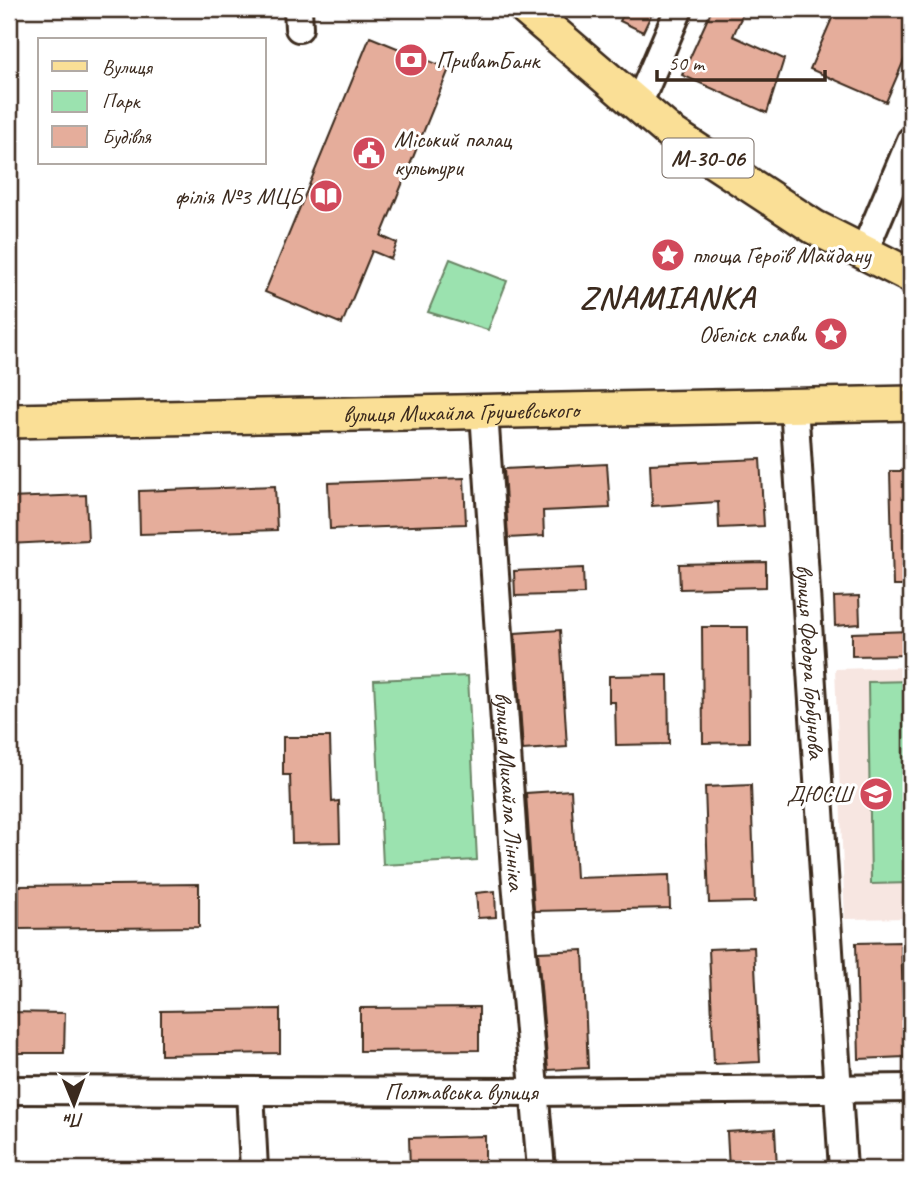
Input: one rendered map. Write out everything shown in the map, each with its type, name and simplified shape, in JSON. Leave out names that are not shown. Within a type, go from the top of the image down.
[{"type":"main road","name":"М-30-06","points":[[526,9],[633,104],[770,200],[863,254],[911,276]]},
{"type":"main road","name":"вулиця Михайла Грушевського","points":[[9,421],[911,403]]},
{"type":"street","points":[[633,104],[644,91],[679,9]]},
{"type":"street","points":[[863,254],[911,140]]},
{"type":"street","name":"вулиця Федора Горбунова","points":[[794,405],[843,1169]]},
{"type":"street","name":"вулиця Михайла Лінніка","points":[[484,412],[512,842],[541,1169]]},
{"type":"street","name":"Полтавська вулиця","points":[[9,1090],[536,1092],[911,1088]]},
{"type":"street","points":[[250,1091],[254,1169]]},
{"type":"shaded area","name":"ДЮСШ","points":[[911,667],[911,918],[845,919],[835,669]]},
{"type":"green space","points":[[450,259],[507,281],[488,330],[428,312]]},
{"type":"green space","points":[[468,676],[477,860],[383,865],[374,680]]},
{"type":"green space","points":[[911,681],[911,883],[871,884],[868,682]]},
{"type":"building","points":[[626,9],[654,9],[643,32],[620,21]]},
{"type":"building","points":[[712,9],[745,9],[733,36],[784,59],[767,113],[682,75]]},
{"type":"building","points":[[836,9],[911,9],[911,44],[886,102],[810,69]]},
{"type":"building","name":"Міський палац культури","points":[[370,37],[449,69],[381,236],[397,243],[391,259],[372,251],[342,324],[265,292]]},
{"type":"building","points":[[760,459],[764,526],[719,528],[718,502],[652,506],[650,464]]},
{"type":"building","points":[[607,464],[610,508],[543,511],[544,536],[508,538],[504,469]]},
{"type":"building","points":[[890,471],[911,471],[911,586],[893,586]]},
{"type":"building","points":[[464,478],[466,524],[330,529],[328,483]]},
{"type":"building","points":[[275,486],[277,530],[140,534],[139,491]]},
{"type":"building","points":[[86,495],[88,540],[9,544],[9,498]]},
{"type":"building","points":[[766,562],[766,587],[680,589],[679,564]]},
{"type":"building","points":[[583,568],[584,594],[515,596],[514,571]]},
{"type":"building","points":[[859,596],[860,624],[835,626],[834,597]]},
{"type":"building","points":[[702,627],[748,627],[749,742],[703,743]]},
{"type":"building","points":[[560,630],[567,747],[523,750],[515,633]]},
{"type":"building","points":[[911,631],[911,655],[852,656],[852,633]]},
{"type":"building","points":[[668,675],[669,744],[616,745],[615,702],[609,702],[609,676]]},
{"type":"building","points":[[283,737],[330,737],[332,802],[339,801],[340,842],[292,843],[290,775],[283,775]]},
{"type":"building","points":[[751,785],[755,902],[709,903],[705,787]]},
{"type":"building","points":[[571,790],[576,878],[669,875],[670,908],[534,911],[526,793]]},
{"type":"building","points":[[199,884],[199,927],[19,929],[19,886]]},
{"type":"building","points":[[495,891],[496,917],[478,918],[476,893]]},
{"type":"building","points":[[901,942],[905,1057],[859,1059],[856,943]]},
{"type":"building","points":[[754,947],[760,1062],[714,1064],[709,949]]},
{"type":"building","points":[[583,950],[588,1068],[548,1070],[538,952]]},
{"type":"building","points":[[479,1007],[479,1050],[360,1051],[360,1008]]},
{"type":"building","points":[[280,1009],[280,1053],[161,1055],[161,1011]]},
{"type":"building","points":[[9,1012],[65,1013],[64,1053],[9,1053]]},
{"type":"building","points":[[775,1129],[777,1169],[729,1169],[727,1132]]},
{"type":"building","points":[[485,1136],[485,1169],[410,1169],[409,1138]]},
{"type":"place","name":"ПриватБанк","points":[[411,60]]},
{"type":"place","name":"Міський палац культури","points":[[369,153]]},
{"type":"place","name":"філія №3 МЦБ","points":[[326,196]]},
{"type":"place","name":"площа Героїв Майдану","points":[[668,255]]},
{"type":"place","name":"Обеліск слави","points":[[831,334]]},
{"type":"place","name":"ДЮСШ","points":[[876,794]]},
{"type":"district","name":"ZNAMIANKA","points":[[668,297]]}]
